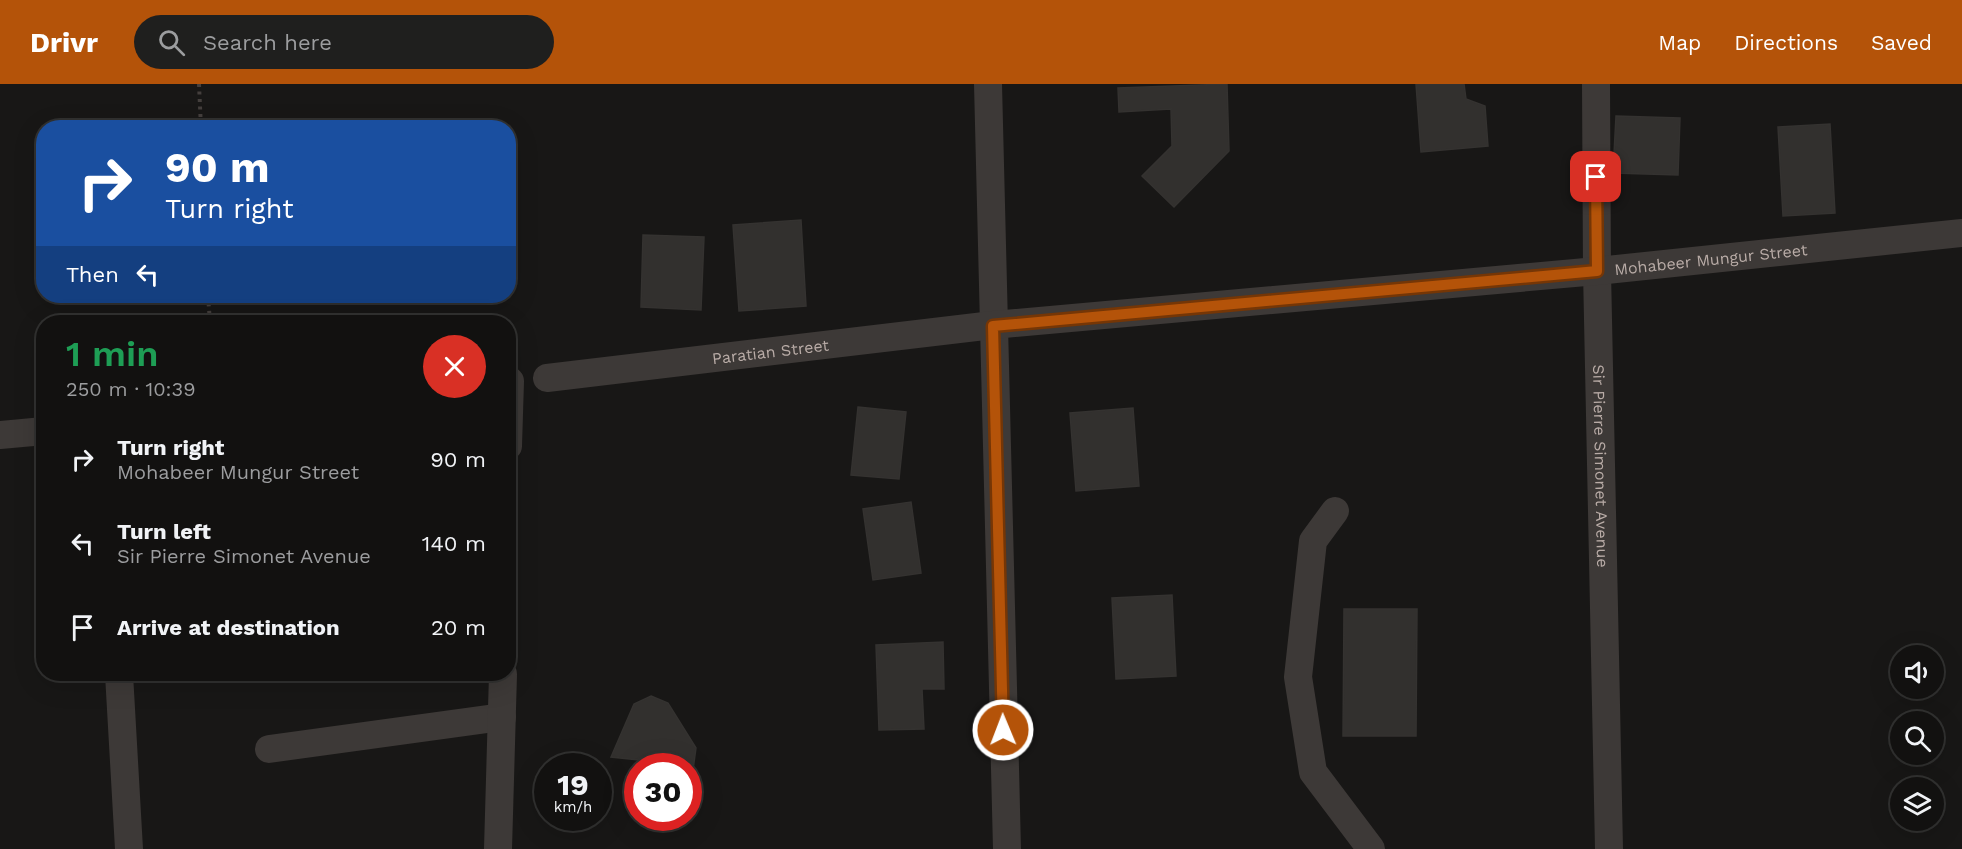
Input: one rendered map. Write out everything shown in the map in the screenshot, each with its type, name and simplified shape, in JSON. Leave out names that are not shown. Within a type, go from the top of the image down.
[{"type":"street","points":[[988,84],[1006,849]]},
{"type":"street","name":"Sir Pierre Simonet Avenue","points":[[1596,84],[1597,271],[1608,849]]},
{"type":"street","name":"Mohabeer Mungur Street","points":[[993,326],[1597,271],[1962,233]]},
{"type":"street","name":"Paratian Street","points":[[547,378],[993,326]]},
{"type":"street","points":[[0,435],[36,432]]},
{"type":"street","points":[[1335,511],[1313,541],[1298,677],[1313,772],[1371,849]]},
{"type":"street","points":[[119,681],[129,849]]},
{"type":"street","points":[[498,849],[503,681]]},
{"type":"street","points":[[269,749],[502,717]]},
{"type":"path","points":[[199,84],[201,120]]},
{"type":"building","points":[[1227,84],[1229,151],[1174,207],[1142,176],[1172,146],[1171,109],[1119,112],[1118,88]]},
{"type":"building","points":[[1416,84],[1464,84],[1466,99],[1485,106],[1488,146],[1421,152]]},
{"type":"building","points":[[1616,116],[1680,118],[1678,175],[1613,173]]},
{"type":"building","points":[[1830,124],[1835,213],[1783,216],[1778,127]]},
{"type":"building","points":[[801,220],[806,306],[739,311],[733,225]]},
{"type":"building","points":[[643,235],[704,237],[701,310],[641,307]]},
{"type":"building","points":[[858,407],[906,412],[899,479],[851,475]]},
{"type":"building","points":[[1133,408],[1139,486],[1076,491],[1070,413]]},
{"type":"building","points":[[911,502],[921,573],[873,580],[863,509]]},
{"type":"building","points":[[1172,595],[1176,676],[1116,679],[1112,598]]},
{"type":"building","points":[[1344,609],[1417,609],[1416,736],[1343,736]]},
{"type":"building","points":[[943,642],[944,689],[922,689],[924,729],[879,730],[876,645]]},
{"type":"building","points":[[651,696],[668,703],[696,748],[695,753],[624,753],[624,758],[612,757],[634,704]]},
{"type":"route","points":[[1003,730],[993,326],[1597,271],[1596,177]]}]
